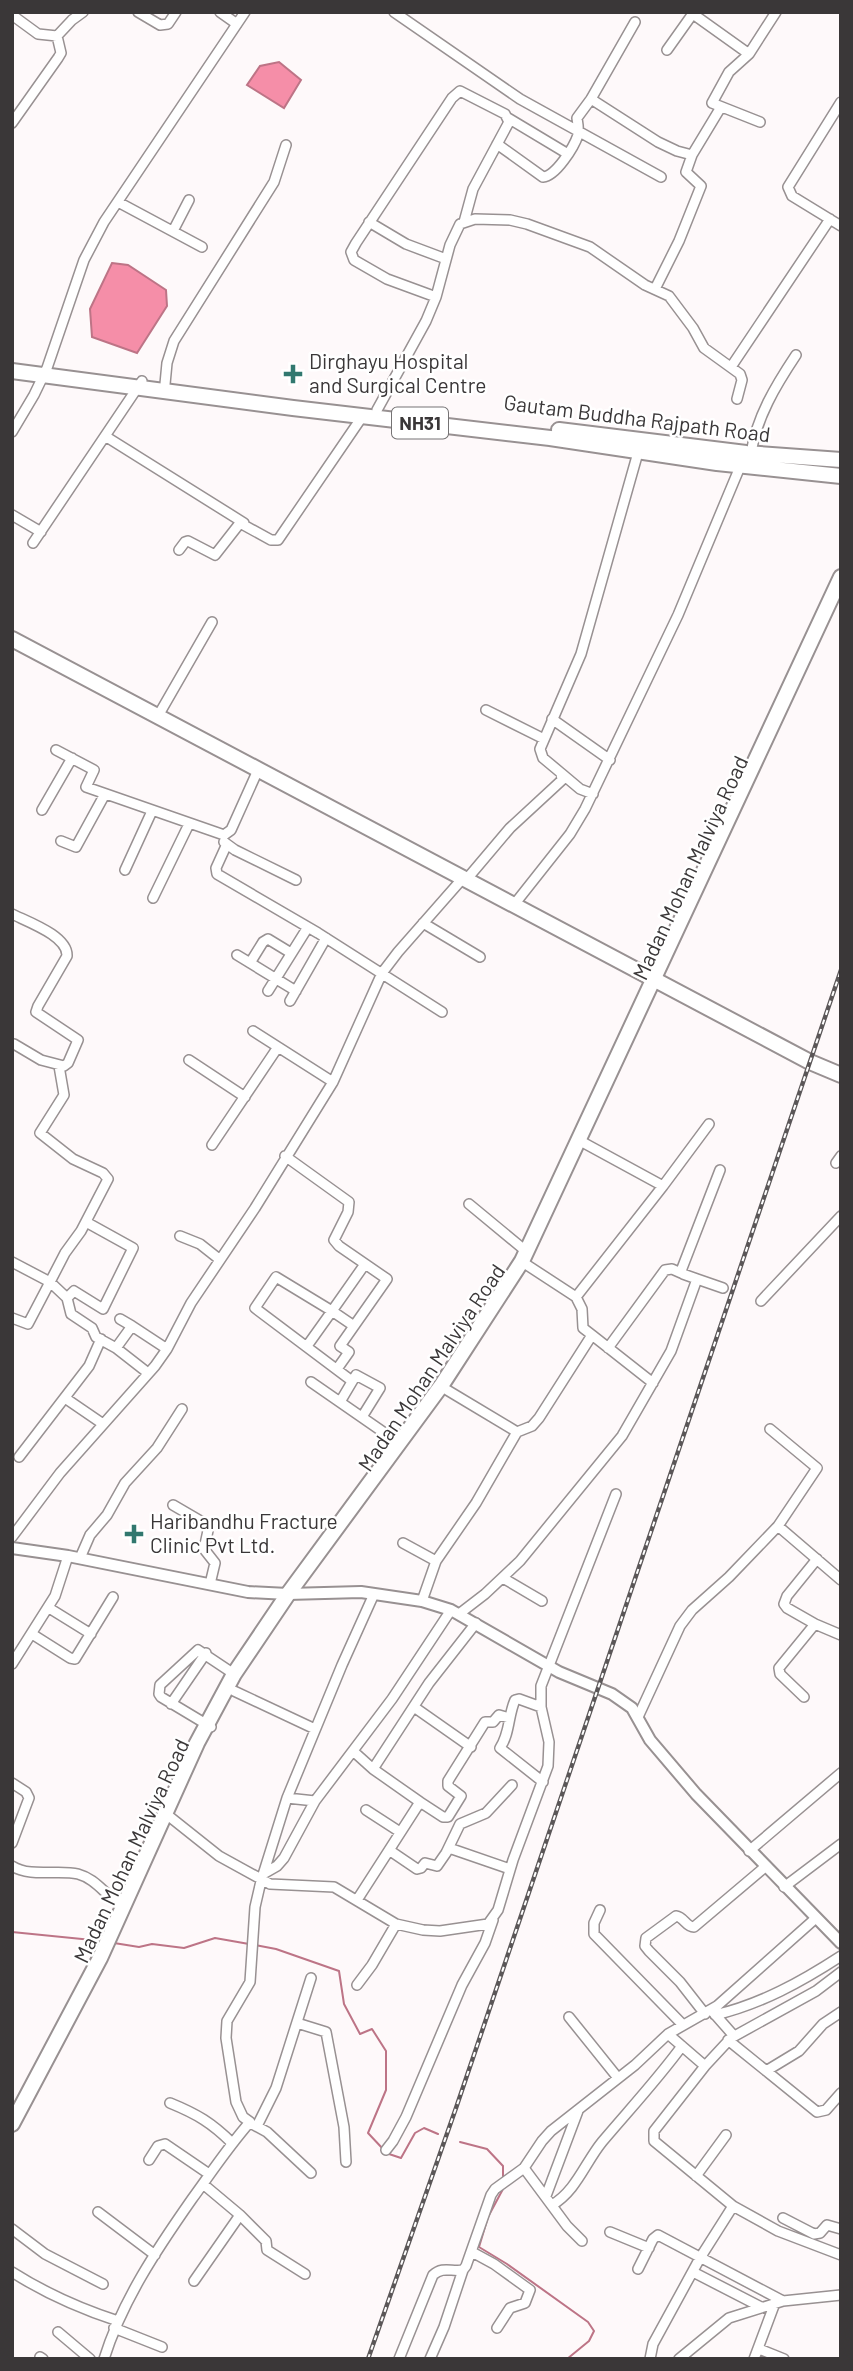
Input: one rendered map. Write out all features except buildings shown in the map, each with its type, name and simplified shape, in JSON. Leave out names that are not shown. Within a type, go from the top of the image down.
[{"type":"main road","name":"Gautam Buddha Rajpath Road","points":[[12,364],[140,384],[165,384],[377,410],[639,446],[746,458],[841,460]]},
{"type":"main road","name":"NH31","points":[[12,371],[46,371]]},
{"type":"main road","name":"NH31","points":[[140,384],[362,417],[639,446]]},
{"type":"main road","name":"NH31","points":[[746,458],[841,476]]},
{"type":"main road","points":[[293,1594],[441,1386],[527,1258],[841,577]]},
{"type":"main road","name":"Madan Mohan Malviya Road","points":[[13,2138],[114,1935],[234,1674],[447,1390],[559,1202],[657,981],[841,594]]},
{"type":"main road","points":[[12,639],[841,1076]]},
{"type":"main road","name":"Madan Mohan Malviya Road","points":[[114,1935],[164,1812],[210,1727],[293,1594]]},
{"type":"main road","name":"Madan Mohan Malviya Road","points":[[12,2124],[103,1957]]},
{"type":"street","points":[[57,36],[83,12]]},
{"type":"street","points":[[138,12],[160,25],[169,24],[176,12]]},
{"type":"street","points":[[220,12],[237,24]]},
{"type":"street","points":[[12,432],[46,371],[84,260],[118,201],[245,12]]},
{"type":"street","points":[[394,12],[520,99],[661,177]]},
{"type":"street","points":[[760,122],[712,103],[729,72],[748,54],[776,12]]},
{"type":"street","points":[[667,50],[693,13],[748,54]]},
{"type":"street","points":[[12,15],[38,34],[57,36]]},
{"type":"street","points":[[497,144],[545,177],[551,174],[568,155],[579,133],[577,118],[591,99],[635,22]]},
{"type":"street","points":[[14,117],[61,53],[57,36]]},
{"type":"street","points":[[436,297],[387,279],[351,257],[352,248],[456,93],[465,92],[568,155]]},
{"type":"street","points":[[591,99],[658,142],[692,155]]},
{"type":"street","points":[[841,102],[788,187],[792,196],[841,226]]},
{"type":"street","points":[[655,289],[679,241],[701,186],[686,172],[692,155],[721,107]]},
{"type":"street","points":[[464,222],[473,189],[507,127],[509,118]]},
{"type":"street","points":[[165,384],[167,363],[174,341],[274,182],[286,145]]},
{"type":"street","points":[[173,231],[189,200]]},
{"type":"street","points":[[118,201],[202,247]]},
{"type":"street","points":[[377,410],[426,321],[457,228],[464,222],[475,219],[510,220],[567,238],[600,253],[672,300],[694,328],[704,348],[742,377],[737,399]]},
{"type":"street","points":[[731,367],[830,219]]},
{"type":"street","points":[[369,222],[406,244],[446,259]]},
{"type":"street","points":[[513,905],[570,834],[593,794],[678,615],[746,458],[757,425],[779,380],[796,355]]},
{"type":"street","points":[[33,543],[140,384]]},
{"type":"street","points":[[105,436],[271,540],[278,540],[362,417]]},
{"type":"street","points":[[593,794],[580,789],[540,754],[552,719],[581,654],[639,446]]},
{"type":"street","points":[[12,515],[41,532]]},
{"type":"street","points":[[179,550],[188,541],[215,555],[237,524],[244,523]]},
{"type":"street","points":[[158,716],[212,622]]},
{"type":"street","points":[[486,710],[544,739]]},
{"type":"street","points":[[552,719],[610,760]]},
{"type":"street","points":[[56,750],[94,770],[86,787],[219,834],[227,834]]},
{"type":"street","points":[[42,810],[72,758]]},
{"type":"street","points":[[258,770],[236,821],[227,834],[217,873],[383,973],[442,1012]]},
{"type":"street","points":[[12,1537],[60,1473],[167,1349],[191,1303],[255,1208],[333,1082],[383,973],[423,923],[510,828],[560,783],[561,773]]},
{"type":"street","points":[[61,841],[76,847],[105,794]]},
{"type":"street","points":[[125,870],[152,811]]},
{"type":"street","points":[[153,898],[189,824]]},
{"type":"street","points":[[226,846],[296,880]]},
{"type":"street","points":[[12,914],[49,933],[67,947],[65,961],[36,1009],[38,1015],[78,1040],[64,1066],[41,1060],[14,1044]]},
{"type":"street","points":[[423,923],[480,957]]},
{"type":"street","points":[[268,991],[307,927]]},
{"type":"street","points":[[289,1002],[326,938]]},
{"type":"street","points":[[250,963],[263,942],[268,939],[292,953]]},
{"type":"street","points":[[237,956],[296,991]]},
{"type":"street","points":[[253,1031],[333,1082]]},
{"type":"street","points":[[212,1145],[278,1047]]},
{"type":"street","points":[[189,1060],[245,1097]]},
{"type":"street","points":[[12,1318],[28,1324],[65,1253],[107,1183],[107,1176],[73,1159],[40,1133],[64,1095],[59,1066]]},
{"type":"street","points":[[576,1297],[709,1124]]},
{"type":"street","points":[[584,1143],[663,1186]]},
{"type":"street","points":[[285,1156],[349,1202],[348,1212],[334,1240],[387,1279],[340,1346],[349,1352],[337,1369]]},
{"type":"street","points":[[681,1273],[720,1170]]},
{"type":"street","points":[[469,1205],[527,1258],[576,1297],[582,1309],[583,1328],[653,1383]]},
{"type":"street","points":[[761,1301],[841,1216]]},
{"type":"street","points":[[67,1298],[74,1291],[103,1309],[133,1248],[86,1222]]},
{"type":"street","points":[[180,1236],[200,1244],[219,1259]]},
{"type":"street","points":[[12,1262],[50,1282],[67,1298],[71,1314],[92,1328],[96,1337],[116,1348],[148,1373]]},
{"type":"street","points":[[307,1346],[365,1264]]},
{"type":"street","points":[[608,1348],[665,1270],[672,1269],[723,1288]]},
{"type":"street","points":[[352,1381],[255,1308],[276,1277],[354,1326]]},
{"type":"street","points":[[262,1878],[284,1858],[315,1801],[455,1612],[503,1578],[520,1561],[622,1436],[678,1336],[696,1279]]},
{"type":"street","points":[[120,1319],[167,1349]]},
{"type":"street","points":[[116,1348],[132,1326]]},
{"type":"street","points":[[422,1601],[436,1562],[477,1503],[517,1432],[533,1426],[592,1335]]},
{"type":"street","points":[[19,1457],[89,1366],[101,1339]]},
{"type":"street","points":[[340,1402],[356,1375],[380,1388],[362,1417]]},
{"type":"street","points":[[311,1382],[399,1443]]},
{"type":"street","points":[[447,1390],[517,1432]]},
{"type":"street","points":[[65,1398],[103,1424]]},
{"type":"street","points":[[80,1558],[89,1535],[107,1516],[125,1483],[157,1448],[182,1409]]},
{"type":"street","points":[[638,1717],[680,1626],[692,1610],[730,1577],[778,1526],[817,1468],[770,1429]]},
{"type":"street","points":[[386,2150],[406,2117],[462,1985],[485,1943],[526,1822],[543,1782],[549,1753],[541,1707],[541,1686],[616,1494]]},
{"type":"street","points":[[173,1505],[209,1526],[204,1549],[215,1563],[210,1584]]},
{"type":"street","points":[[778,1526],[841,1580]]},
{"type":"street","points":[[403,1543],[436,1562]]},
{"type":"street","points":[[12,1548],[80,1558],[248,1592],[373,1594],[422,1601],[455,1612],[548,1666],[612,1694],[632,1708],[661,1755],[749,1851],[841,1943]]},
{"type":"street","points":[[12,1664],[49,1608],[68,1556]]},
{"type":"street","points":[[817,1559],[787,1596],[785,1604],[787,1608],[815,1624],[841,1635]]},
{"type":"street","points":[[503,1578],[542,1601]]},
{"type":"street","points":[[312,2173],[267,2132],[243,2117],[236,2102],[226,2038],[227,2021],[250,1982],[256,1907],[262,1878],[287,1798],[373,1594]]},
{"type":"street","points":[[32,1634],[73,1659],[77,1657],[113,1597]]},
{"type":"street","points":[[49,1608],[91,1634]]},
{"type":"street","points":[[373,1769],[446,1660],[476,1623]]},
{"type":"street","points":[[804,1697],[780,1674],[779,1668],[815,1624]]},
{"type":"street","points":[[210,1727],[159,1694],[160,1685],[198,1650],[234,1674]]},
{"type":"street","points":[[171,1704],[206,1653]]},
{"type":"street","points":[[234,1691],[315,1729]]},
{"type":"street","points":[[541,1707],[517,1699],[514,1702],[507,1738],[500,1750],[543,1782]]},
{"type":"street","points":[[414,1707],[471,1747]]},
{"type":"street","points":[[353,1751],[373,1769],[443,1817],[447,1817],[461,1796],[447,1783],[485,1722],[493,1722],[499,1715],[509,1718]]},
{"type":"street","points":[[749,1851],[841,1773]]},
{"type":"street","points":[[12,1783],[26,1792],[29,1798],[12,1843]]},
{"type":"street","points":[[389,1850],[419,1870],[425,1863],[437,1866],[460,1824],[486,1813],[512,1785]]},
{"type":"street","points":[[287,1798],[315,1801]]},
{"type":"street","points":[[357,1900],[420,1802]]},
{"type":"street","points":[[366,1810],[400,1832]]},
{"type":"street","points":[[170,1817],[219,1856],[277,1886],[327,1885],[396,1924],[440,1931],[488,1924],[493,1919]]},
{"type":"street","points":[[785,1887],[841,1844]]},
{"type":"street","points":[[449,1848],[510,1869]]},
{"type":"street","points":[[12,1866],[22,1871],[80,1875],[124,1906]]},
{"type":"street","points":[[765,1867],[694,1927],[676,1916],[646,1938],[645,1946],[766,2071],[820,2113],[841,2093]]},
{"type":"street","points":[[600,1910],[592,1927],[594,1934],[683,2025]]},
{"type":"street","points":[[711,2013],[816,1918]]},
{"type":"street","points":[[357,1985],[396,1924]]},
{"type":"street","points":[[430,2359],[495,2189],[524,2168],[542,2141],[668,2034],[711,2013],[740,2009],[764,2000],[841,1956]]},
{"type":"street","points":[[841,1988],[837,1975],[816,1991],[732,2038],[705,2066],[652,2137],[733,2206],[778,2231],[841,2255]]},
{"type":"street","points":[[104,2359],[116,2325],[155,2255],[209,2174],[232,2143],[253,2124],[276,2088],[311,1978]]},
{"type":"street","points":[[766,2071],[799,2051],[823,2024],[841,2012]]},
{"type":"street","points":[[569,2017],[618,2078]]},
{"type":"street","points":[[297,2023],[326,2032],[344,2127],[346,2162]]},
{"type":"street","points":[[668,2034],[705,2066]]},
{"type":"street","points":[[552,2206],[570,2191],[600,2144],[636,2105],[682,2046]]},
{"type":"street","points":[[170,2104],[210,2122],[232,2143]]},
{"type":"street","points":[[545,2196],[578,2109]]},
{"type":"street","points":[[696,2176],[726,2135]]},
{"type":"street","points":[[149,2160],[158,2146],[165,2144],[209,2174]]},
{"type":"street","points":[[524,2168],[582,2241]]},
{"type":"street","points":[[203,2183],[266,2241],[267,2250],[305,2274]]},
{"type":"street","points":[[650,2359],[653,2343],[700,2258],[733,2206]]},
{"type":"street","points":[[98,2212],[155,2255]]},
{"type":"street","points":[[194,2281],[240,2215]]},
{"type":"street","points":[[783,2218],[814,2234],[820,2233],[827,2225],[841,2229]]},
{"type":"street","points":[[12,2230],[38,2250],[103,2284]]},
{"type":"street","points":[[610,2232],[649,2248]]},
{"type":"street","points":[[638,2269],[657,2235],[779,2302]]},
{"type":"street","points":[[472,2252],[530,2290],[525,2303],[510,2308],[497,2329]]},
{"type":"street","points":[[399,2359],[433,2275],[445,2269],[463,2270]]},
{"type":"street","points":[[12,2272],[34,2286],[162,2347]]},
{"type":"street","points":[[693,2272],[761,2307]]},
{"type":"street","points":[[679,2359],[729,2318],[779,2302],[841,2295]]},
{"type":"street","points":[[754,2359],[779,2302]]},
{"type":"street","points":[[58,2332],[90,2359]]},
{"type":"street","points":[[759,2348],[784,2359]]},
{"type":"shaded area","points":[[279,62],[301,80],[284,108],[247,85],[260,66]]},
{"type":"shaded area","points":[[112,263],[128,265],[166,290],[167,306],[137,353],[92,337],[90,309]]},
{"type":"waterway","points":[[12,1932],[102,1941]]},
{"type":"waterway","points":[[114,1943],[139,1947],[152,1944],[184,1948],[215,1938],[249,1944]]},
{"type":"waterway","points":[[255,1945],[276,1949],[339,1971],[344,2004],[360,2034],[372,2029],[386,2051],[386,2090],[368,2133],[383,2149]]},
{"type":"waterway","points":[[386,2153],[401,2158],[415,2133],[424,2128],[438,2134]]},
{"type":"waterway","points":[[460,2142],[487,2149],[503,2166],[503,2180]]},
{"type":"waterway","points":[[503,2189],[488,2217],[479,2247],[588,2322],[594,2331],[589,2341],[567,2359]]},
{"type":"railway","points":[[368,2359],[456,2108],[841,970]]},
{"type":"place","name":"Dirghayu Hospital and Surgical Centre","points":[[293,374]]},
{"type":"place","name":"Haribandhu Fracture Clinic Pvt Ltd.","points":[[134,1534]]}]
